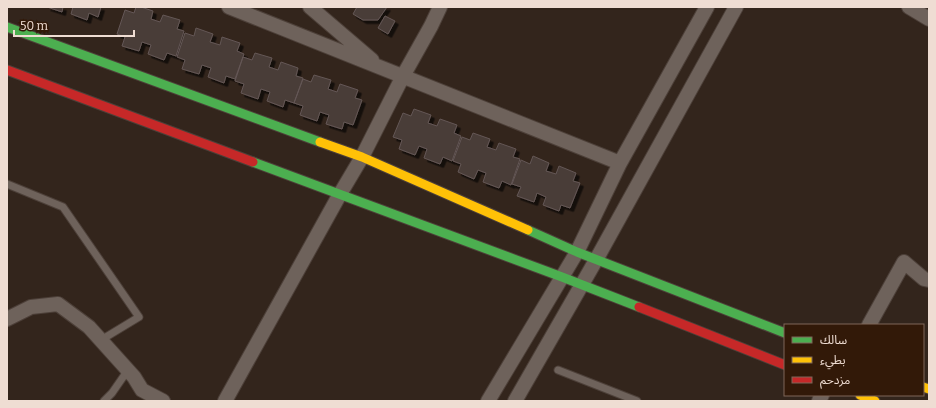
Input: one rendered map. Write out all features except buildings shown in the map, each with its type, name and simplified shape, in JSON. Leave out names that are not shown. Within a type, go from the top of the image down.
[{"type":"street","points":[[229,7],[620,163]]},
{"type":"street","points":[[310,7],[381,68]]},
{"type":"street","points":[[225,401],[362,157],[440,7]]},
{"type":"street","points":[[488,401],[577,252],[620,163],[707,7]]},
{"type":"street","points":[[515,401],[596,260],[736,7]]},
{"type":"street","points":[[909,7],[929,19]]},
{"type":"street","points":[[7,27],[362,157],[596,260],[784,333]]},
{"type":"street","points":[[7,70],[562,277],[784,365]]},
{"type":"street","points":[[870,324],[904,262],[924,279],[929,280]]},
{"type":"street","points":[[7,319],[30,308],[58,304],[89,327],[134,377],[142,390],[163,401]]},
{"type":"street","points":[[862,396],[875,401]]},
{"type":"lane","points":[[7,184],[63,207],[140,317],[101,340]]},
{"type":"lane","points":[[104,401],[128,370]]},
{"type":"lane","points":[[558,370],[637,401]]},
{"type":"traffic: fast","points":[[7,27],[320,142]]},
{"type":"traffic: fast","points":[[253,162],[639,307]]},
{"type":"traffic: fast","points":[[528,230],[577,252],[784,333]]},
{"type":"traffic: slow","points":[[320,142],[362,157],[528,230]]},
{"type":"traffic: slow","points":[[924,387],[929,389]]},
{"type":"traffic: slow","points":[[862,396],[875,401]]},
{"type":"traffic: jam","points":[[7,70],[253,162]]},
{"type":"traffic: jam","points":[[639,307],[784,365]]}]
